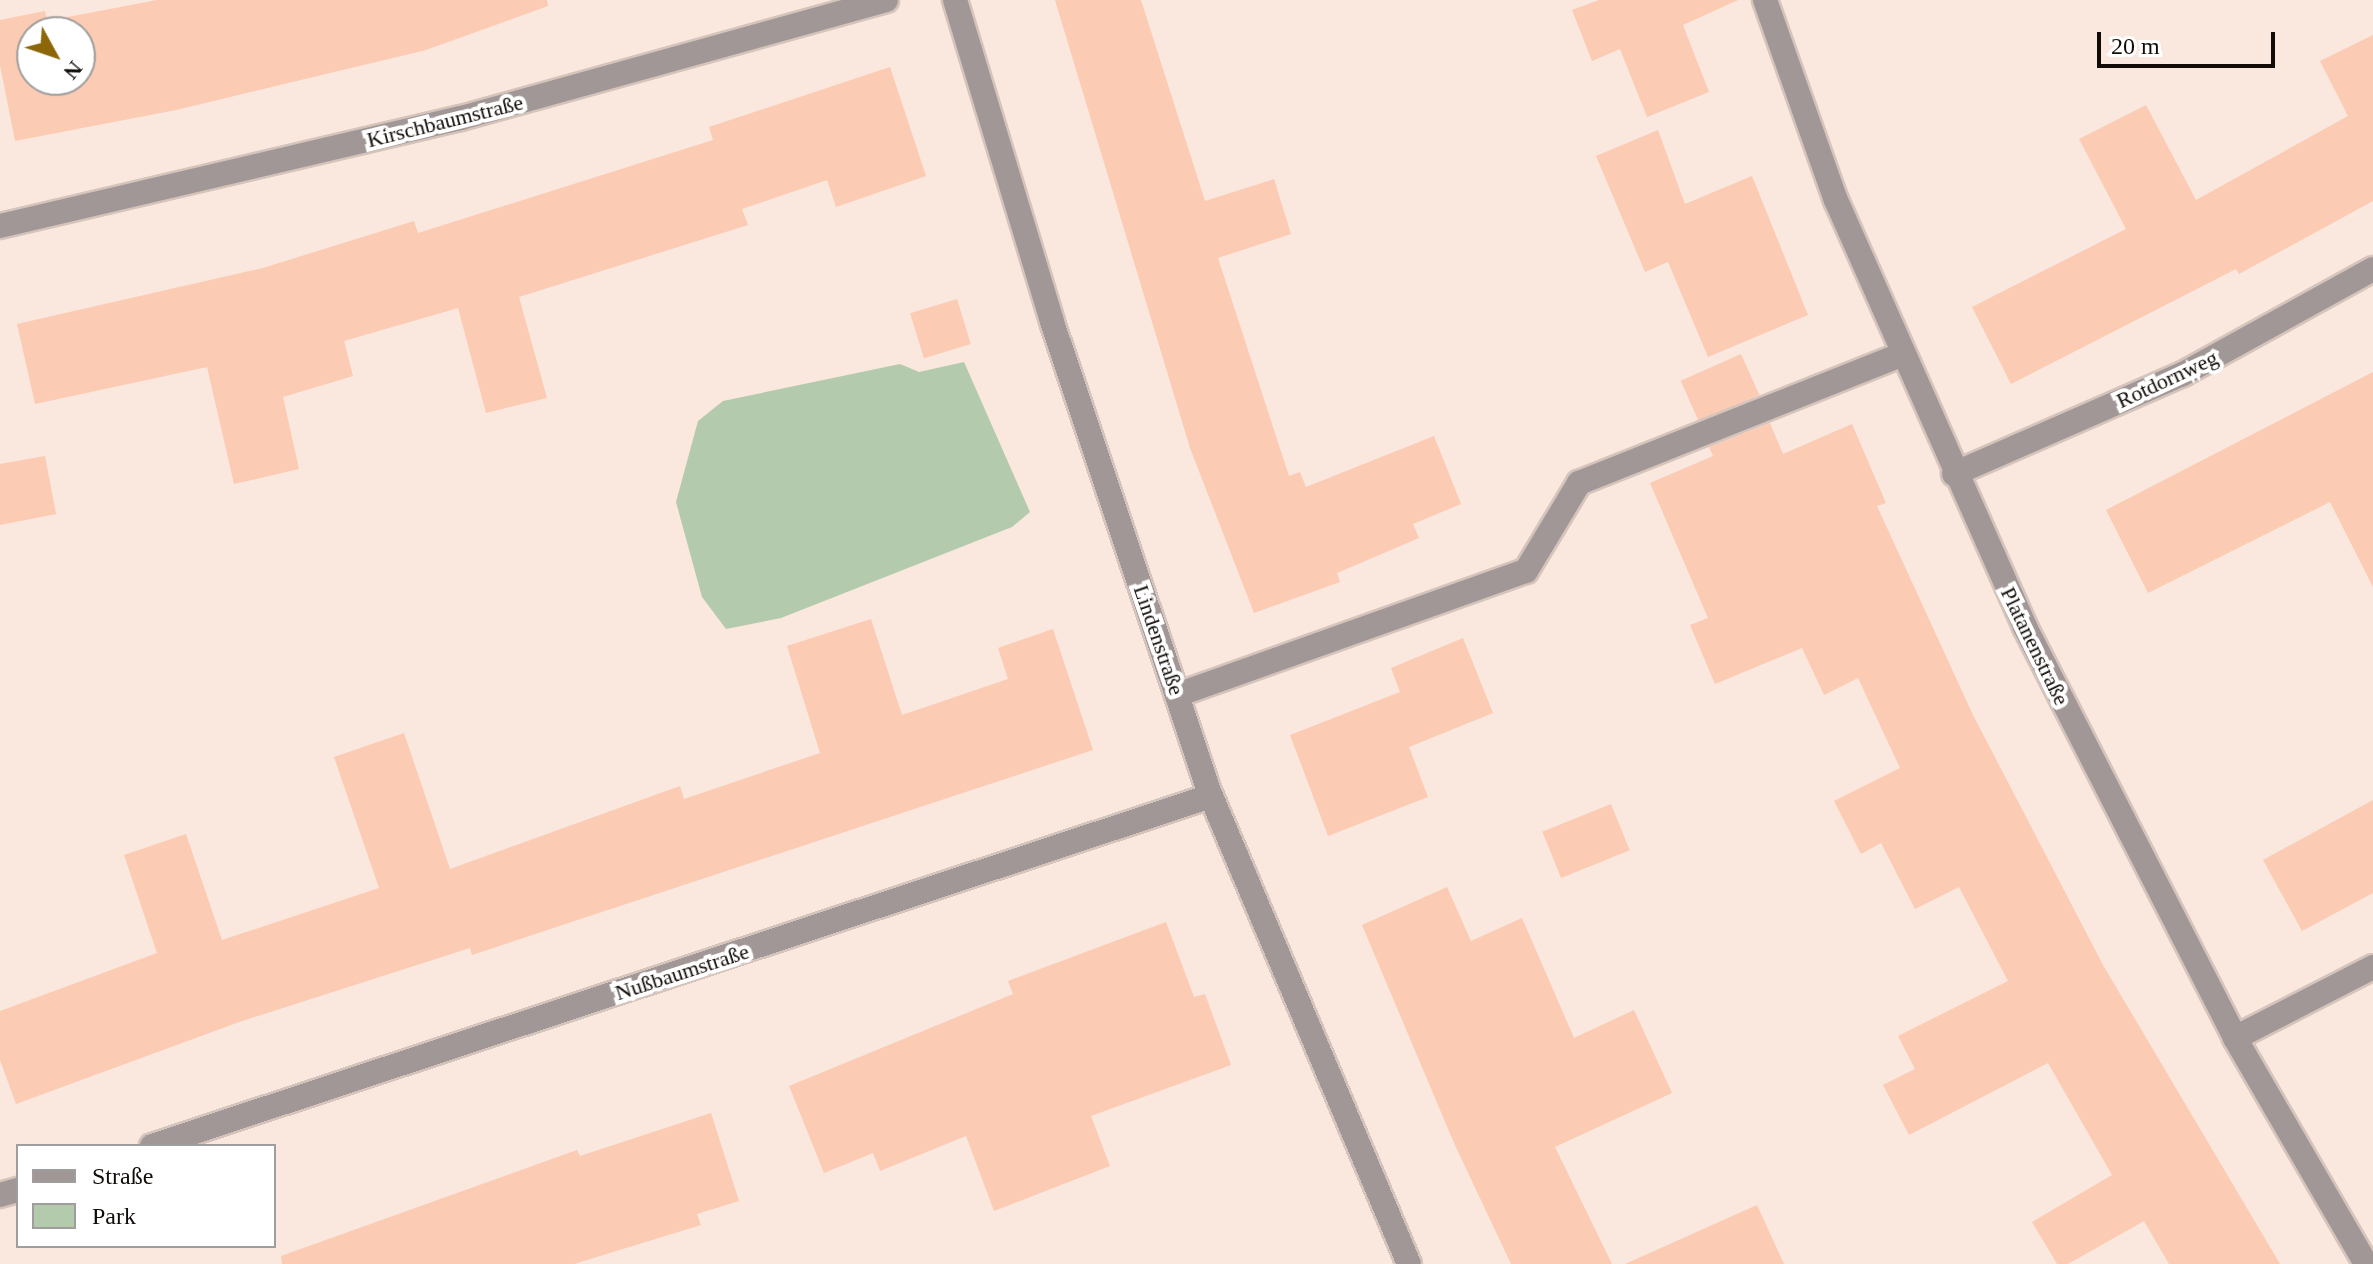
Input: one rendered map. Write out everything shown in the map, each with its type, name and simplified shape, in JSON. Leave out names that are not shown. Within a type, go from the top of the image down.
[{"type":"street","name":"Kirschbaumstraße","points":[[0,226],[461,118],[886,0]]},
{"type":"street","name":"Lindenstraße","points":[[955,0],[1052,322],[1211,796],[1409,1264]]},
{"type":"street","name":"Platanenstraße","points":[[1765,0],[1836,200],[1954,474],[2119,818],[2235,1038],[2366,1264]]},
{"type":"street","name":"Rotdornweg","points":[[1954,474],[2183,374],[2373,269]]},
{"type":"street","points":[[1177,695],[1526,571],[1579,483],[1901,355]]},
{"type":"street","name":"Nußbaumstraße","points":[[158,1144],[1211,796]]},
{"type":"street","points":[[2235,1038],[2373,967]]},
{"type":"green space","points":[[964,362],[1030,512],[1012,527],[781,618],[726,629],[702,597],[676,502],[698,421],[723,401],[900,364],[919,372]]},
{"type":"building","points":[[157,0],[547,0],[548,6],[426,50],[176,110],[15,141],[0,65],[0,20],[16,17],[16,96],[96,96],[96,16],[73,16]]},
{"type":"building","points":[[1055,0],[1141,0],[1205,201],[1274,179],[1291,234],[1218,258],[1289,476],[1300,472],[1306,487],[1434,436],[1461,504],[1413,524],[1419,538],[1337,573],[1340,582],[1254,613],[1190,448]]},
{"type":"building","points":[[1599,0],[1738,0],[1683,25],[1709,92],[1647,117],[1620,49],[1592,61],[1572,10]]},
{"type":"building","points":[[45,11],[46,16],[20,16]]},
{"type":"building","points":[[2373,35],[2373,201],[2239,274],[2236,269],[2011,384],[1972,307],[2126,229],[2079,139],[2146,105],[2196,200],[2348,116],[2320,61]]},
{"type":"building","points":[[890,67],[926,176],[836,207],[827,180],[742,209],[748,225],[519,297],[547,398],[486,413],[458,308],[344,341],[353,376],[283,397],[299,469],[234,484],[207,367],[35,404],[17,324],[263,268],[414,221],[418,233],[713,140],[709,127]]},
{"type":"building","points":[[1658,130],[1685,204],[1752,176],[1808,315],[1708,357],[1668,262],[1645,272],[1596,156]]},
{"type":"building","points":[[957,299],[971,344],[924,358],[910,313]]},
{"type":"building","points":[[1741,354],[1759,395],[1699,422],[1681,381]]},
{"type":"building","points":[[2373,372],[2373,587],[2330,502],[2148,593],[2106,510]]},
{"type":"building","points":[[1770,423],[1783,454],[1852,424],[1886,503],[1877,506],[1973,715],[2103,965],[2280,1264],[2169,1264],[2144,1221],[2068,1264],[2057,1264],[2032,1222],[2112,1175],[2048,1063],[1909,1135],[1883,1085],[1915,1069],[1898,1036],[2008,981],[1959,887],[1915,909],[1881,843],[1861,854],[1834,801],[1900,768],[1858,678],[1824,695],[1802,648],[1715,684],[1690,625],[1708,618],[1650,483],[1713,456],[1709,447]]},
{"type":"building","points":[[45,456],[56,514],[0,525],[0,464]]},
{"type":"building","points":[[871,619],[902,715],[1008,679],[998,648],[1053,629],[1093,750],[472,955],[470,948],[242,1021],[16,1104],[0,1060],[0,1011],[157,953],[124,855],[186,834],[222,940],[379,888],[334,757],[404,733],[450,869],[680,786],[684,799],[820,753],[787,646]]},
{"type":"building","points":[[1463,638],[1493,713],[1409,747],[1428,797],[1328,836],[1290,735],[1400,692],[1391,668]]},
{"type":"building","points":[[2373,800],[2373,893],[2302,931],[2263,860]]},
{"type":"building","points":[[1611,804],[1630,850],[1561,878],[1542,832]]},
{"type":"building","points":[[1447,887],[1471,941],[1522,918],[1574,1038],[1634,1010],[1672,1093],[1555,1147],[1612,1264],[1511,1264],[1454,1143],[1362,925]]},
{"type":"building","points":[[1166,922],[1194,997],[1205,994],[1231,1065],[1091,1116],[1110,1166],[994,1211],[966,1136],[880,1171],[873,1153],[824,1173],[789,1086],[1013,994],[1008,981]]},
{"type":"building","points":[[711,1113],[739,1201],[697,1214],[701,1225],[574,1264],[282,1264],[281,1256],[577,1150],[580,1156]]},
{"type":"building","points":[[1757,1205],[1784,1264],[1625,1264]]}]
